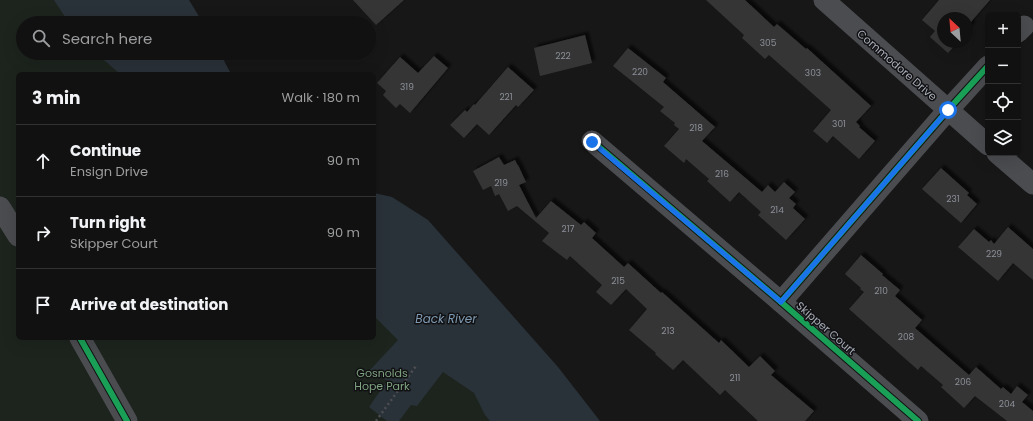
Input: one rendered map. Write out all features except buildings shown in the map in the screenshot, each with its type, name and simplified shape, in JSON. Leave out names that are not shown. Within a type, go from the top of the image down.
[{"type":"street","name":"Commodore Drive","points":[[824,0],[985,142]]},
{"type":"street","points":[[781,302],[985,69]]},
{"type":"street","name":"Skipper Court","points":[[592,142],[781,302],[918,421]]},
{"type":"street","points":[[1000,156],[1033,184]]},
{"type":"street","points":[[0,207],[16,233]]},
{"type":"street","points":[[81,340],[127,421]]},
{"type":"path","points":[[376,421],[416,366]]},
{"type":"green space","name":"Gosnolds Hope Park","points":[[0,0],[63,0],[76,16],[16,16],[16,60],[117,60],[130,72],[16,72],[16,340],[376,340],[376,317],[470,388],[496,421],[0,421]]},
{"type":"water","points":[[54,0],[189,0],[199,16],[64,16]]},
{"type":"water","points":[[104,60],[224,60],[230,72],[118,72]]},
{"type":"water","name":"Back River","points":[[376,193],[392,197],[428,220],[558,367],[600,421],[490,421],[485,415],[474,393],[443,372],[417,406],[411,405],[399,421],[387,421],[369,407],[387,381],[370,370],[398,340],[376,318]]},
{"type":"cycle path","points":[[781,302],[985,69]]},
{"type":"cycle path","points":[[592,141],[918,421]]},
{"type":"cycle path","points":[[81,340],[127,421]]},
{"type":"route","points":[[592,142],[781,302],[948,110]]}]
